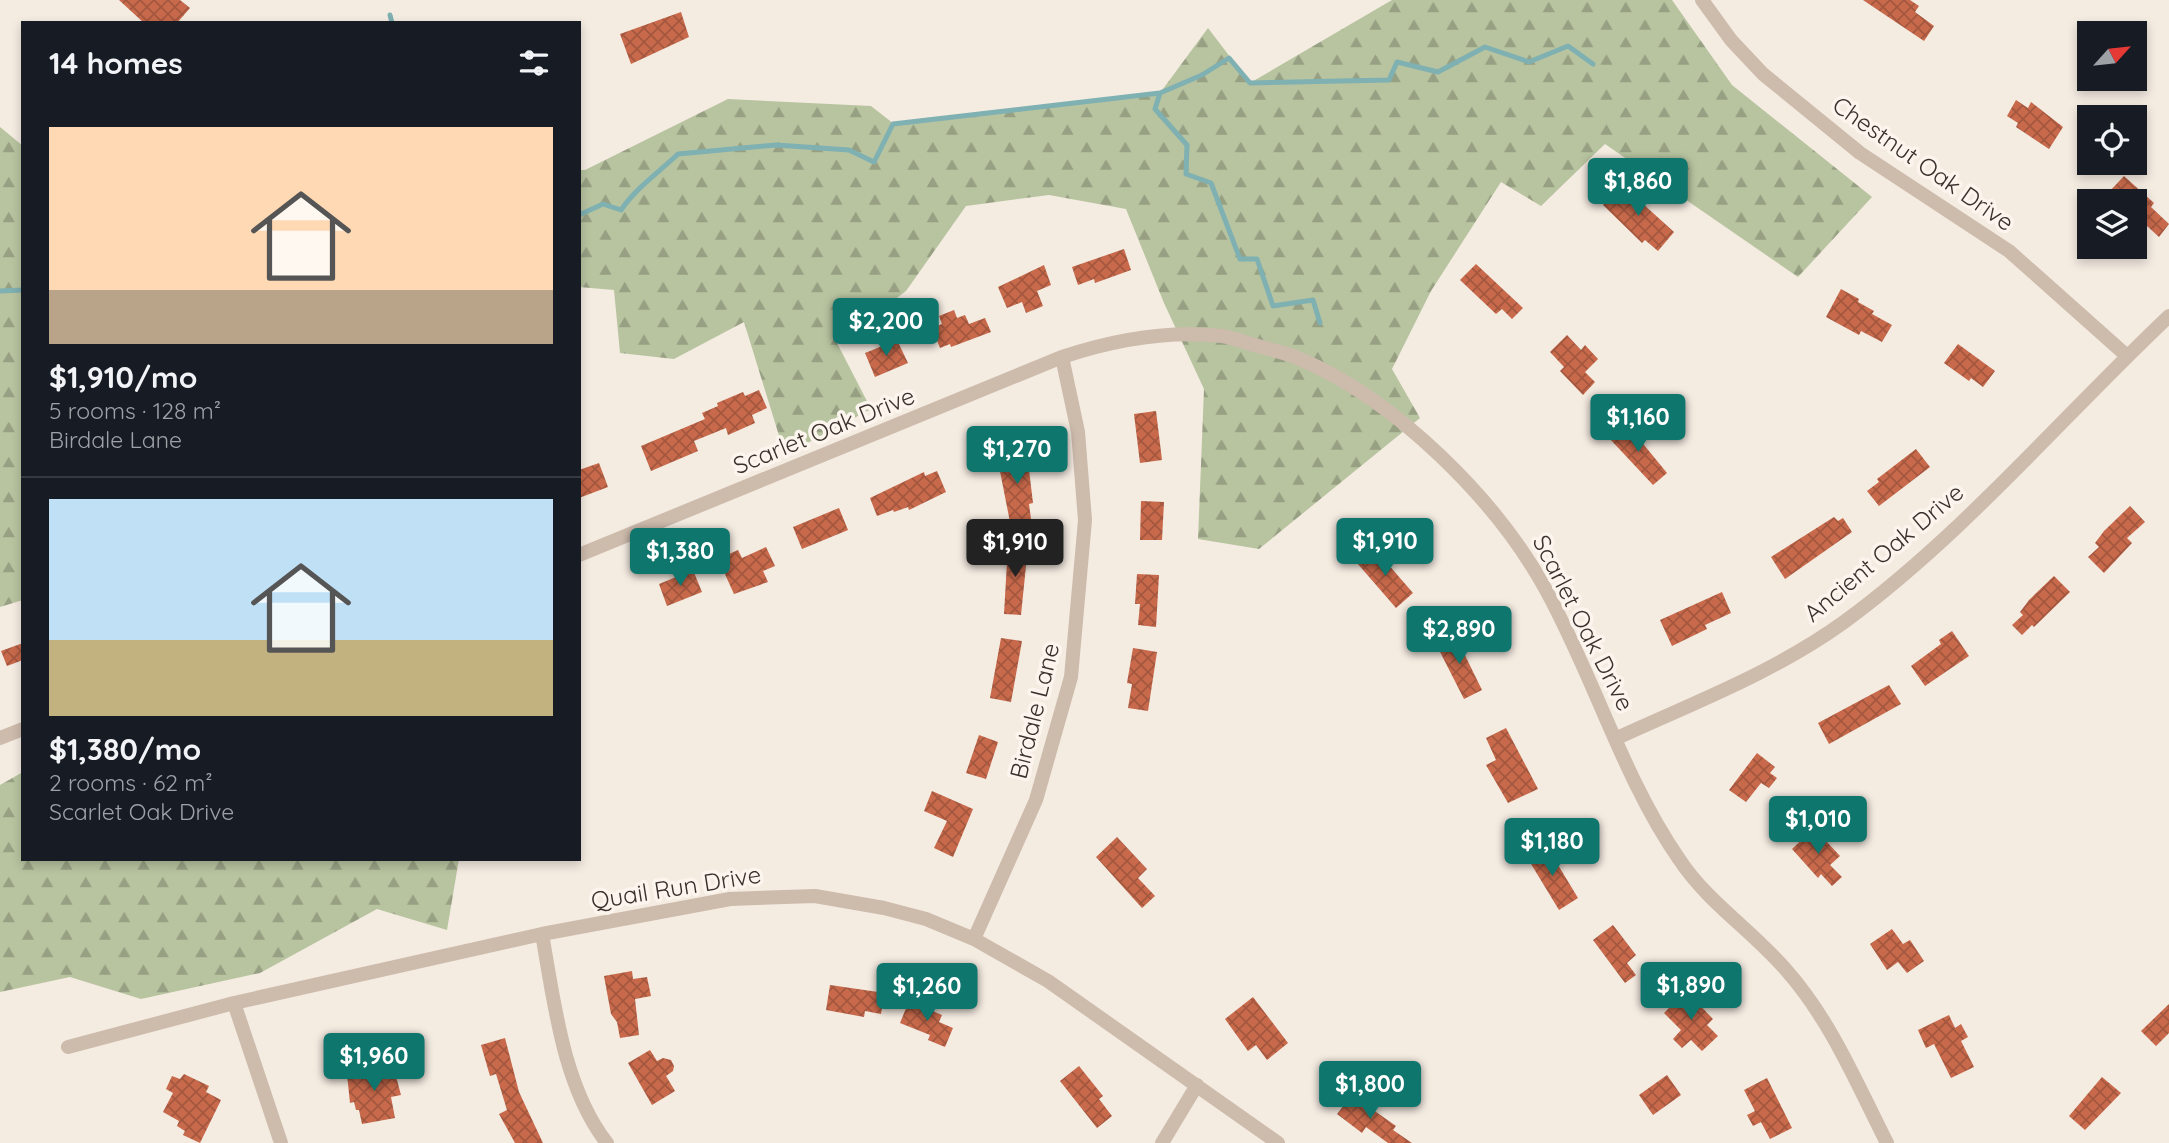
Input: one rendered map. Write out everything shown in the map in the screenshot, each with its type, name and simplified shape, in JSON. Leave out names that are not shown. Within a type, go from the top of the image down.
[{"type":"street","name":"Chestnut Oak Drive","points":[[1702,0],[1731,40],[1763,74],[1860,153],[2008,251],[2127,356]]},
{"type":"street","name":"Ancient Oak Drive","points":[[1617,738],[1773,666],[1843,622],[1950,535],[2169,316]]},
{"type":"street","name":"Scarlet Oak Drive","points":[[581,554],[1062,357],[1103,344],[1150,336],[1223,336],[1300,358],[1364,396],[1442,456],[1480,496],[1521,548],[1547,592],[1617,738],[1645,805],[1679,860],[1705,893],[1786,969],[1811,1000],[1832,1034],[1887,1143]]},
{"type":"street","name":"Birdale Lane","points":[[974,939],[1036,800],[1074,654],[1085,520],[1078,432],[1062,357]]},
{"type":"street","points":[[0,738],[21,731]]},
{"type":"street","name":"Quail Run Drive","points":[[68,1046],[234,1003],[542,934],[730,899],[815,896],[884,908],[926,919],[974,939],[1048,981],[1278,1143]]},
{"type":"street","points":[[542,934],[559,1034],[578,1089],[607,1143]]},
{"type":"street","points":[[234,1003],[281,1143]]},
{"type":"street","points":[[1162,1143],[1197,1085]]},
{"type":"green space","points":[[1392,0],[1672,0],[1732,85],[1872,197],[1798,277],[1605,144],[1541,206],[1501,182],[1431,291],[1392,369],[1420,418],[1259,549],[1198,539],[1204,389],[1164,303],[1126,209],[1049,195],[966,206],[906,291],[837,343],[871,409],[785,455],[744,322],[674,359],[620,353],[614,290],[581,287],[581,170],[728,99],[871,106],[894,124],[1160,93],[1208,28],[1250,83]]},
{"type":"green space","points":[[0,127],[21,144],[21,601],[0,607]]},
{"type":"green space","points":[[21,773],[21,861],[459,861],[447,930],[377,909],[260,973],[141,999],[70,977],[0,992],[0,785]]},
{"type":"building","points":[[119,0],[180,0],[190,8],[179,21],[142,21]]},
{"type":"building","points":[[1863,0],[1910,0],[1919,6],[1915,12],[1934,26],[1924,41]]},
{"type":"building","points":[[681,12],[689,37],[631,64],[620,34]]},
{"type":"building","points":[[2016,100],[2028,108],[2031,102],[2063,127],[2049,149],[2016,127],[2018,123],[2007,116]]},
{"type":"building","points":[[2124,176],[2138,189],[2112,189]]},
{"type":"building","points":[[1621,184],[1674,232],[1658,251],[1645,240],[1642,243],[1603,205]]},
{"type":"building","points":[[2147,197],[2154,203],[2151,207],[2169,224],[2159,237],[2147,226]]},
{"type":"building","points":[[1124,249],[1131,270],[1095,283],[1094,279],[1078,285],[1072,267]]},
{"type":"building","points":[[1476,264],[1523,308],[1512,319],[1502,309],[1496,314],[1460,280]]},
{"type":"building","points":[[1044,265],[1051,285],[1037,291],[1043,306],[1026,313],[1022,302],[1007,308],[998,287]]},
{"type":"building","points":[[1841,289],[1874,311],[1872,314],[1892,325],[1882,342],[1861,331],[1859,335],[1826,317]]},
{"type":"building","points":[[954,310],[957,318],[965,315],[969,324],[985,318],[991,332],[951,347],[950,344],[940,348],[932,328],[942,324],[939,316]]},
{"type":"building","points":[[1567,335],[1581,350],[1585,345],[1598,359],[1585,372],[1595,382],[1583,395],[1560,371],[1564,367],[1550,352]]},
{"type":"building","points":[[897,340],[908,363],[875,377],[865,353]]},
{"type":"building","points":[[1958,344],[1995,371],[1983,387],[1971,378],[1969,381],[1944,363]]},
{"type":"building","points":[[759,390],[767,408],[752,415],[755,423],[728,435],[726,428],[694,441],[698,451],[651,471],[641,446],[705,419],[702,413],[718,406],[717,403],[743,392],[745,396]]},
{"type":"building","points":[[1156,411],[1162,460],[1140,463],[1134,414]]},
{"type":"building","points":[[1626,423],[1667,473],[1653,485],[1609,438]]},
{"type":"building","points":[[1916,449],[1930,467],[1879,506],[1867,491],[1879,482],[1877,479]]},
{"type":"building","points":[[1027,453],[1033,503],[1029,504],[1031,519],[1010,522],[997,456]]},
{"type":"building","points":[[599,463],[608,487],[581,497],[581,469]]},
{"type":"building","points":[[937,471],[946,492],[909,510],[908,507],[877,516],[870,498],[924,472],[925,476]]},
{"type":"building","points":[[1141,501],[1164,502],[1162,540],[1140,540]]},
{"type":"building","points":[[2130,506],[2145,522],[2127,538],[2132,543],[2104,573],[2088,557],[2099,547],[2095,543],[2104,531]]},
{"type":"building","points":[[839,508],[848,530],[802,549],[793,527]]},
{"type":"building","points":[[1834,517],[1838,521],[1843,518],[1852,532],[1785,579],[1771,557]]},
{"type":"building","points":[[1008,545],[1028,546],[1021,615],[1004,614]]},
{"type":"building","points":[[766,547],[775,566],[763,571],[768,582],[734,594],[718,559],[738,550],[742,558]]},
{"type":"building","points":[[1374,548],[1413,593],[1396,608],[1357,563]]},
{"type":"building","points":[[693,570],[702,592],[667,606],[659,584]]},
{"type":"building","points":[[1137,574],[1159,575],[1156,627],[1138,625],[1140,604],[1135,604]]},
{"type":"building","points":[[2054,576],[2070,592],[2022,635],[2012,625],[2023,615],[2020,612],[2029,600]]},
{"type":"building","points":[[1722,592],[1731,613],[1705,625],[1707,629],[1672,646],[1660,620]]},
{"type":"building","points":[[1952,631],[1969,656],[1925,686],[1911,666],[1941,644],[1939,640]]},
{"type":"building","points":[[1454,633],[1482,690],[1464,699],[1435,642]]},
{"type":"building","points":[[1001,638],[1022,641],[1011,702],[990,698]]},
{"type":"building","points":[[21,644],[21,661],[7,666],[1,651]]},
{"type":"building","points":[[1133,648],[1157,652],[1148,711],[1128,708],[1132,684],[1127,683]]},
{"type":"building","points":[[1889,685],[1901,704],[1829,744],[1818,723]]},
{"type":"building","points":[[1506,728],[1538,789],[1508,803],[1486,765],[1496,760],[1486,738]]},
{"type":"building","points":[[979,735],[998,742],[986,779],[966,773]]},
{"type":"building","points":[[1757,753],[1775,767],[1770,773],[1777,778],[1769,788],[1761,783],[1746,802],[1729,790]]},
{"type":"building","points":[[932,791],[973,809],[953,857],[934,848],[947,821],[924,811]]},
{"type":"building","points":[[1814,828],[1840,856],[1830,865],[1842,877],[1832,886],[1821,874],[1818,878],[1792,849]]},
{"type":"building","points":[[1117,837],[1147,869],[1138,878],[1155,896],[1142,908],[1096,857]]},
{"type":"building","points":[[1538,845],[1546,859],[1552,855],[1578,898],[1559,910],[1525,854]]},
{"type":"building","points":[[1613,925],[1636,955],[1627,963],[1636,975],[1625,983],[1593,940]]},
{"type":"building","points":[[1892,929],[1903,944],[1910,940],[1924,961],[1907,973],[1898,962],[1887,970],[1870,944]]},
{"type":"building","points":[[632,971],[633,979],[647,977],[651,996],[635,999],[639,1035],[620,1038],[617,1022],[611,1014],[604,976]]},
{"type":"building","points":[[830,985],[885,993],[881,1014],[865,1011],[864,1017],[826,1010]]},
{"type":"building","points":[[1686,991],[1713,1019],[1707,1025],[1718,1036],[1702,1051],[1691,1040],[1682,1048],[1673,1039],[1681,1030],[1664,1013]]},
{"type":"building","points":[[1253,997],[1288,1043],[1267,1060],[1256,1045],[1248,1051],[1225,1019]]},
{"type":"building","points":[[909,1001],[942,1015],[939,1022],[953,1028],[945,1047],[928,1040],[930,1035],[900,1023]]},
{"type":"building","points":[[2169,1004],[2169,1033],[2156,1046],[2141,1031]]},
{"type":"building","points":[[1949,1015],[1955,1028],[1961,1024],[1968,1037],[1961,1041],[1974,1067],[1951,1078],[1934,1044],[1926,1048],[1918,1030]]},
{"type":"building","points":[[505,1038],[519,1092],[543,1143],[515,1143],[499,1114],[507,1110],[496,1074],[490,1076],[481,1045]]},
{"type":"building","points":[[650,1050],[657,1061],[663,1058],[671,1060],[673,1071],[666,1076],[675,1091],[652,1105],[628,1063]]},
{"type":"building","points":[[393,1065],[401,1095],[391,1097],[395,1118],[362,1124],[359,1110],[356,1110],[354,1102],[350,1103],[347,1074]]},
{"type":"building","points":[[1079,1066],[1103,1096],[1099,1099],[1112,1116],[1097,1128],[1060,1081]]},
{"type":"building","points":[[184,1074],[209,1086],[206,1092],[221,1100],[200,1143],[183,1135],[185,1131],[177,1126],[179,1121],[163,1112],[173,1093],[166,1089],[172,1076],[180,1079]]},
{"type":"building","points":[[1667,1075],[1681,1095],[1653,1115],[1639,1095]]},
{"type":"building","points":[[2102,1077],[2121,1093],[2085,1130],[2069,1116]]},
{"type":"building","points":[[1767,1078],[1792,1128],[1770,1139],[1761,1122],[1753,1126],[1747,1115],[1755,1111],[1744,1090]]},
{"type":"building","points":[[1352,1095],[1396,1126],[1393,1130],[1412,1143],[1388,1143],[1366,1127],[1362,1133],[1337,1114]]},
{"type":"waterway","points":[[390,15],[392,21]]},
{"type":"waterway","points":[[581,214],[603,204],[621,210],[640,188],[678,154],[776,145],[849,150],[874,162],[893,124],[1160,93],[1202,75],[1229,58],[1250,83],[1389,80],[1397,62],[1438,72],[1485,47],[1529,62],[1568,46],[1593,64]]},
{"type":"waterway","points":[[1160,93],[1155,109],[1187,145],[1186,174],[1211,183],[1240,259],[1257,259],[1273,306],[1313,300],[1320,323]]},
{"type":"waterway","points":[[0,291],[21,290]]}]
